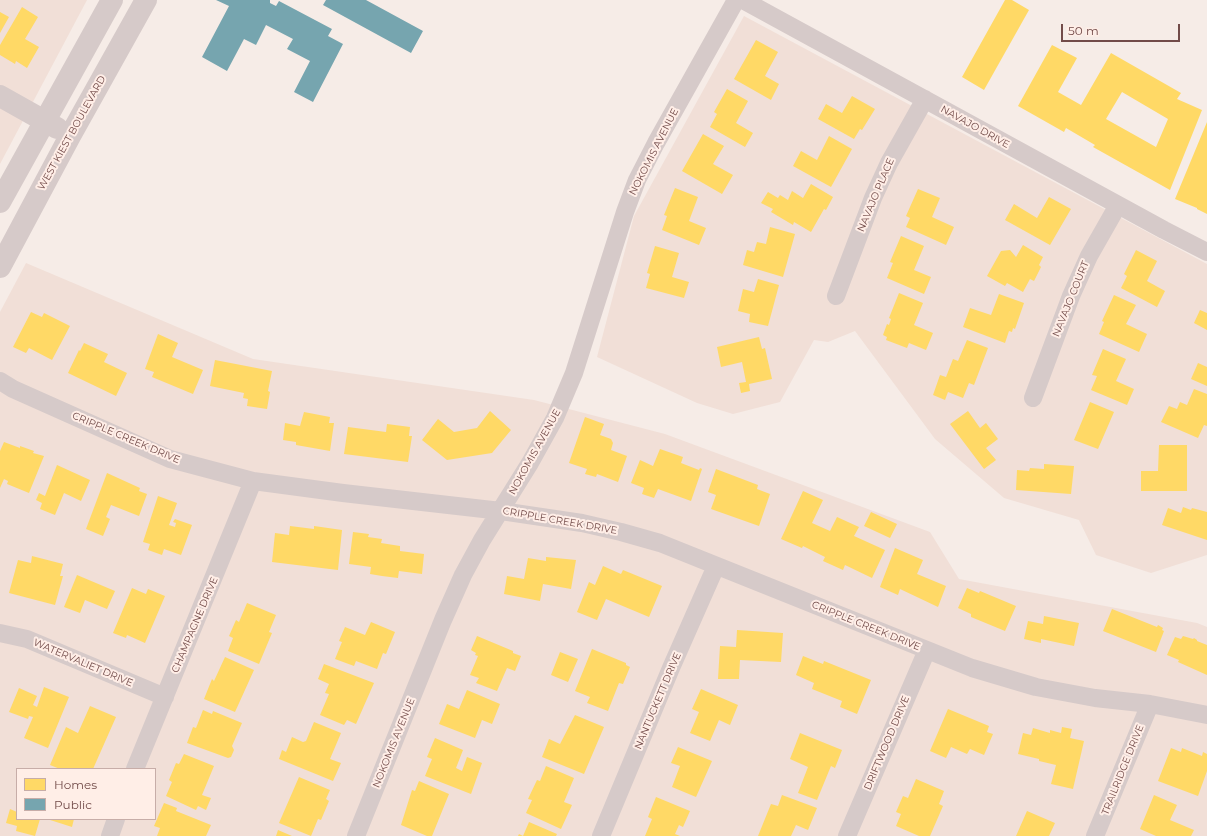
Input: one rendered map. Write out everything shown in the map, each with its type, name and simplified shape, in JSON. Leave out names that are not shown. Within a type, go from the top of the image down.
[{"type":"main road","points":[[0,202],[112,0]]},
{"type":"main road","name":"WEST KIEST BOULEVARD","points":[[0,267],[70,136],[146,0]]},
{"type":"main road","points":[[0,96],[70,136]]},
{"type":"street","name":"NOKOMIS AVENUE","points":[[356,836],[440,627],[463,575],[482,540],[530,463],[555,418],[574,373],[625,212],[637,180],[736,0]]},
{"type":"street","name":"NAVAJO DRIVE","points":[[743,0],[1207,252]]},
{"type":"street","name":"NAVAJO PLACE","points":[[836,296],[873,198],[889,163],[925,99]]},
{"type":"street","name":"NAVAJO COURT","points":[[1033,398],[1071,296],[1089,256],[1118,205]]},
{"type":"street","name":"CRIPPLE CREEK DRIVE","points":[[0,381],[20,392],[170,459],[253,481],[501,511],[582,523],[621,532],[660,543],[972,668],[1036,687],[1095,698],[1150,704],[1207,715]]},
{"type":"street","name":"CHAMPAGNE DRIVE","points":[[135,768],[214,580],[253,481]]},
{"type":"street","name":"NANTUCKETT DRIVE","points":[[601,836],[671,668],[716,566]]},
{"type":"street","name":"WATERVALIET DRIVE","points":[[0,633],[26,639],[165,696]]},
{"type":"street","name":"DRIFTWOOD DRIVE","points":[[847,836],[927,650]]},
{"type":"street","name":"TRAILRIDGE DRIVE","points":[[1095,836],[1150,704]]},
{"type":"street","points":[[110,836],[116,820]]},
{"type":"shaded area","points":[[0,0],[87,0],[0,164]]},
{"type":"shaded area","points":[[744,16],[1207,264],[1207,555],[1151,573],[1096,555],[1079,520],[1004,498],[935,439],[855,331],[828,342],[814,340],[780,402],[733,414],[697,403],[597,357],[634,216]]},
{"type":"shaded area","points":[[26,263],[253,359],[534,400],[665,434],[930,532],[959,579],[1197,623],[1207,627],[1207,836],[0,836],[0,312]]},
{"type":"building: Homes","points":[[1005,0],[1012,0],[1029,10],[984,90],[962,77]]},
{"type":"building: Homes","points":[[22,7],[38,17],[25,39],[39,47],[27,68],[16,61],[15,64],[0,55],[0,45]]},
{"type":"building: Homes","points":[[0,12],[9,17],[0,33]]},
{"type":"building: Homes","points":[[756,40],[778,52],[765,76],[779,84],[771,100],[734,79]]},
{"type":"building: Homes","points":[[1052,45],[1077,58],[1058,92],[1081,105],[1111,53],[1181,93],[1177,99],[1202,110],[1170,190],[1093,147],[1095,145],[1066,128],[1064,132],[1018,106]],"holes":[[[1122,92],[1168,119],[1156,147],[1106,119]]]},
{"type":"building: Homes","points":[[727,89],[748,101],[736,123],[753,133],[745,147],[710,127],[717,114],[714,112]]},
{"type":"building: Homes","points":[[852,96],[875,109],[862,130],[860,129],[854,139],[818,119],[826,104],[842,113]]},
{"type":"building: Homes","points":[[1207,122],[1207,214],[1175,199]]},
{"type":"building: Homes","points":[[703,134],[724,146],[713,164],[733,175],[722,194],[682,171]]},
{"type":"building: Homes","points":[[829,136],[852,149],[831,187],[793,166],[801,151],[817,160]]},
{"type":"building: Homes","points":[[811,184],[833,197],[826,210],[824,209],[811,232],[794,222],[793,225],[771,212],[773,209],[761,203],[768,192],[778,198],[780,195],[788,200],[792,191],[803,198]]},
{"type":"building: Homes","points":[[675,188],[698,197],[689,221],[706,228],[699,245],[662,230],[667,216],[664,215]]},
{"type":"building: Homes","points":[[918,189],[940,198],[932,217],[954,227],[946,245],[906,227],[910,218],[906,216]]},
{"type":"building: Homes","points":[[1049,197],[1071,209],[1050,245],[1005,220],[1014,204],[1037,218]]},
{"type":"building: Homes","points":[[770,227],[795,234],[783,277],[743,265],[747,250],[754,252],[757,242],[766,244]]},
{"type":"building: Homes","points":[[901,236],[924,246],[914,270],[931,277],[924,294],[887,278],[893,263],[890,262]]},
{"type":"building: Homes","points":[[1023,245],[1043,257],[1039,265],[1041,267],[1034,281],[1030,279],[1023,292],[1007,283],[1005,286],[987,276],[1001,251],[1010,250],[1016,257]]},
{"type":"building: Homes","points":[[655,246],[679,253],[672,277],[689,282],[684,298],[646,288],[650,274],[647,273]]},
{"type":"building: Homes","points":[[1136,250],[1157,261],[1147,281],[1165,291],[1157,307],[1121,288],[1127,276],[1124,274]]},
{"type":"building: Homes","points":[[758,279],[779,285],[768,326],[749,322],[750,314],[738,311],[743,289],[754,292]]},
{"type":"building: Homes","points":[[899,293],[923,303],[914,325],[933,333],[926,350],[909,343],[907,348],[886,340],[887,337],[883,335],[887,324],[889,325],[891,319],[889,318]]},
{"type":"building: Homes","points":[[999,294],[1024,303],[1015,329],[1013,328],[1012,332],[1009,331],[1005,343],[963,327],[970,308],[991,315]]},
{"type":"building: Homes","points":[[1114,295],[1136,305],[1126,324],[1147,334],[1139,352],[1099,334],[1104,322],[1102,321]]},
{"type":"building: Homes","points":[[1200,310],[1207,313],[1207,330],[1194,323]]},
{"type":"building: Homes","points":[[31,312],[42,317],[44,313],[70,326],[52,360],[29,348],[26,353],[13,347]]},
{"type":"building: Homes","points":[[158,334],[178,343],[172,357],[203,370],[193,394],[152,377],[154,372],[145,369]]},
{"type":"building: Homes","points":[[759,337],[762,349],[765,348],[772,379],[749,384],[750,391],[741,393],[739,383],[746,382],[742,362],[721,367],[717,347]]},
{"type":"building: Homes","points":[[967,340],[988,348],[974,385],[969,383],[963,398],[948,392],[945,400],[933,395],[940,375],[946,377],[953,359],[958,361]]},
{"type":"building: Homes","points":[[84,343],[108,354],[104,362],[127,373],[116,396],[68,373]]},
{"type":"building: Homes","points":[[1103,349],[1126,359],[1116,381],[1134,389],[1127,405],[1091,390],[1097,376],[1092,375]]},
{"type":"building: Homes","points":[[215,360],[272,371],[268,391],[270,392],[267,409],[247,406],[248,399],[243,398],[244,393],[210,386]]},
{"type":"building: Homes","points":[[1198,363],[1207,367],[1207,386],[1191,379]]},
{"type":"building: Homes","points":[[1194,389],[1207,394],[1207,426],[1204,425],[1198,438],[1161,422],[1169,406],[1177,409],[1180,402],[1187,405]]},
{"type":"building: Homes","points":[[1090,402],[1114,412],[1098,449],[1074,440]]},
{"type":"building: Homes","points":[[490,411],[511,430],[492,453],[447,460],[422,440],[438,419],[454,432],[477,428]]},
{"type":"building: Homes","points":[[968,411],[980,428],[986,423],[998,439],[986,448],[996,460],[984,469],[950,424]]},
{"type":"building: Homes","points":[[304,412],[330,417],[329,423],[334,423],[330,451],[296,445],[296,442],[283,440],[285,423],[300,426]]},
{"type":"building: Homes","points":[[585,417],[604,424],[600,435],[611,439],[613,443],[611,450],[627,456],[618,482],[597,474],[596,477],[585,474],[587,469],[569,463]]},
{"type":"building: Homes","points":[[387,424],[410,427],[409,436],[412,436],[408,462],[344,454],[348,427],[386,432]]},
{"type":"building: Homes","points":[[4,442],[20,448],[20,446],[34,451],[33,453],[44,456],[29,493],[7,484],[8,481],[4,479],[0,488],[0,451]]},
{"type":"building: Homes","points":[[1159,445],[1187,445],[1187,491],[1141,491],[1141,471],[1158,471]]},
{"type":"building: Homes","points":[[660,449],[683,457],[681,463],[699,470],[700,468],[702,469],[691,501],[658,489],[654,498],[642,494],[644,488],[631,483],[640,460],[653,466]]},
{"type":"building: Homes","points":[[1044,464],[1074,466],[1071,494],[1016,490],[1017,470],[1029,471],[1030,468],[1044,469]]},
{"type":"building: Homes","points":[[57,465],[90,480],[81,501],[64,493],[55,515],[40,509],[42,503],[36,500],[39,493],[45,496]]},
{"type":"building: Homes","points":[[716,469],[758,485],[757,489],[770,494],[759,526],[711,509],[716,495],[708,492]]},
{"type":"building: Homes","points":[[107,473],[140,488],[139,491],[147,494],[139,516],[111,505],[106,517],[110,519],[103,536],[86,529]]},
{"type":"building: Homes","points":[[803,491],[823,500],[812,523],[830,531],[837,517],[859,527],[854,536],[885,550],[872,578],[845,565],[843,570],[823,561],[825,557],[803,546],[802,548],[781,539]]},
{"type":"building: Homes","points":[[158,496],[177,503],[169,525],[175,527],[176,523],[173,522],[175,519],[192,525],[181,555],[164,549],[162,555],[148,550],[150,544],[143,542]]},
{"type":"building: Homes","points":[[1183,507],[1191,510],[1192,508],[1207,512],[1207,540],[1162,525],[1168,508],[1181,513]]},
{"type":"building: Homes","points":[[871,512],[897,524],[890,538],[864,526]]},
{"type":"building: Homes","points":[[290,526],[314,529],[314,526],[342,530],[338,570],[272,562],[275,533],[289,535]]},
{"type":"building: Homes","points":[[353,532],[369,534],[368,537],[382,539],[381,543],[400,546],[400,551],[424,554],[422,574],[399,571],[398,578],[382,576],[370,574],[371,567],[349,564]]},
{"type":"building: Homes","points":[[895,548],[923,560],[917,574],[946,586],[938,607],[900,589],[898,595],[880,587]]},
{"type":"building: Homes","points":[[32,556],[63,564],[60,576],[63,576],[55,605],[9,593],[18,560],[31,563]]},
{"type":"building: Homes","points":[[546,557],[576,560],[571,589],[543,584],[540,601],[504,594],[507,576],[524,579],[528,558],[546,561]]},
{"type":"building: Homes","points":[[603,566],[621,574],[623,570],[662,586],[649,617],[606,599],[597,620],[577,612],[589,582],[595,585]]},
{"type":"building: Homes","points":[[77,575],[115,591],[107,609],[85,600],[80,613],[64,607]]},
{"type":"building: Homes","points":[[132,588],[146,594],[148,589],[165,596],[145,643],[127,635],[126,638],[113,633]]},
{"type":"building: Homes","points":[[967,588],[979,593],[980,591],[1016,606],[1005,631],[971,617],[971,614],[958,608]]},
{"type":"building: Homes","points":[[247,603],[276,615],[269,632],[272,633],[259,664],[228,651],[233,638],[229,636],[236,620],[239,622]]},
{"type":"building: Homes","points":[[1112,609],[1163,628],[1162,630],[1164,631],[1156,652],[1103,631]]},
{"type":"building: Homes","points":[[1044,616],[1079,623],[1074,646],[1041,639],[1041,643],[1024,639],[1028,621],[1043,624]]},
{"type":"building: Homes","points":[[371,622],[395,632],[386,654],[383,653],[377,669],[356,661],[354,666],[335,659],[342,642],[339,641],[345,627],[365,635]]},
{"type":"building: Homes","points":[[737,630],[783,633],[781,662],[740,660],[739,679],[718,679],[720,646],[736,647]]},
{"type":"building: Homes","points":[[477,636],[513,651],[513,653],[521,656],[515,671],[507,668],[497,691],[476,683],[479,678],[470,675],[478,656],[471,650]]},
{"type":"building: Homes","points":[[1183,636],[1194,638],[1197,641],[1207,645],[1207,675],[1178,662],[1179,660],[1167,655],[1175,637],[1181,639]]},
{"type":"building: Homes","points":[[592,649],[626,663],[626,665],[630,667],[623,684],[619,683],[608,711],[587,703],[590,697],[575,691]]},
{"type":"building: Homes","points":[[560,652],[578,659],[568,682],[551,675]]},
{"type":"building: Homes","points":[[803,656],[823,664],[824,661],[871,680],[857,714],[840,707],[842,701],[812,689],[814,683],[796,675]]},
{"type":"building: Homes","points":[[225,657],[254,670],[235,712],[204,699],[212,679],[214,681]]},
{"type":"building: Homes","points":[[324,664],[374,683],[356,724],[347,720],[344,725],[320,715],[329,694],[325,693],[329,684],[318,679]]},
{"type":"building: Homes","points":[[44,687],[69,697],[48,748],[24,738],[33,717],[29,716],[28,719],[9,712],[19,688],[37,696],[33,705],[37,707]]},
{"type":"building: Homes","points":[[701,689],[738,705],[730,725],[719,720],[710,741],[690,733],[699,712],[692,709]]},
{"type":"building: Homes","points":[[467,690],[500,704],[492,724],[482,720],[475,738],[439,724],[447,704],[459,709]]},
{"type":"building: Homes","points":[[90,706],[116,717],[93,768],[58,768],[50,765],[66,727],[78,733]]},
{"type":"building: Homes","points":[[948,709],[989,726],[987,732],[993,734],[984,755],[970,749],[967,754],[951,747],[946,758],[930,751]]},
{"type":"building: Homes","points":[[203,710],[212,714],[213,711],[242,723],[232,746],[234,750],[231,757],[228,758],[187,743],[193,727],[196,728]]},
{"type":"building: Homes","points":[[575,715],[604,727],[584,774],[542,757],[549,739],[560,744]]},
{"type":"building: Homes","points":[[314,722],[341,733],[330,759],[341,763],[333,781],[279,759],[282,750],[286,752],[292,737],[303,742],[306,741]]},
{"type":"building: Homes","points":[[1062,727],[1072,729],[1070,738],[1084,741],[1073,789],[1051,784],[1056,765],[1018,754],[1023,733],[1031,735],[1033,728],[1050,733],[1050,730],[1061,733]]},
{"type":"building: Homes","points":[[800,733],[842,750],[835,768],[831,766],[817,800],[798,793],[808,767],[790,759]]},
{"type":"building: Homes","points":[[435,738],[463,750],[456,768],[462,771],[467,757],[482,763],[471,794],[425,776],[432,759],[427,757]]},
{"type":"building: Homes","points":[[678,747],[712,761],[696,797],[672,787],[680,766],[671,763]]},
{"type":"building: Homes","points":[[1171,748],[1181,752],[1182,748],[1202,756],[1203,752],[1207,754],[1207,771],[1198,796],[1158,781]]},
{"type":"building: Homes","points":[[184,754],[214,766],[202,795],[211,798],[206,810],[198,806],[196,810],[166,796],[172,782],[169,780],[176,763],[179,764]]},
{"type":"building: Homes","points":[[546,766],[574,778],[564,802],[572,805],[561,829],[526,813],[532,800],[528,799],[537,780],[540,781]]},
{"type":"building: Homes","points":[[299,777],[330,790],[326,799],[329,801],[321,820],[318,819],[311,836],[279,823]]},
{"type":"building: Homes","points":[[916,779],[944,791],[939,804],[943,806],[930,836],[919,836],[896,826],[901,814],[896,812],[903,796],[908,798]]},
{"type":"building: Homes","points":[[419,781],[449,794],[432,836],[427,836],[401,825],[412,790],[415,791]]},
{"type":"building: Homes","points":[[782,795],[817,808],[808,830],[796,825],[791,836],[758,836],[771,804],[778,806]]},
{"type":"building: Homes","points":[[1154,795],[1177,805],[1170,820],[1194,830],[1191,836],[1156,836],[1140,829]]},
{"type":"building: Homes","points":[[656,797],[690,811],[683,827],[679,825],[675,834],[680,836],[645,836],[652,819],[648,817]]},
{"type":"building: Homes","points":[[164,803],[177,808],[176,811],[211,825],[206,836],[157,836],[160,828],[154,826]]},
{"type":"building: Homes","points":[[10,809],[16,812],[16,820],[40,820],[35,836],[16,831],[17,826],[6,823]]},
{"type":"building: Homes","points":[[1027,811],[1055,823],[1049,836],[1016,836]]},
{"type":"building: Homes","points":[[50,820],[74,820],[72,827]]},
{"type":"building: Homes","points":[[529,822],[557,834],[556,836],[523,836]]},
{"type":"building: Homes","points":[[278,830],[292,836],[276,836]]},
{"type":"building: Public","points":[[216,0],[270,0],[270,3],[276,6],[279,1],[332,29],[328,36],[343,44],[313,102],[294,92],[310,61],[287,49],[293,39],[266,25],[256,45],[244,39],[227,71],[202,57],[229,6]]},
{"type":"building: Public","points":[[326,0],[366,0],[423,31],[411,53],[323,5]]}]
